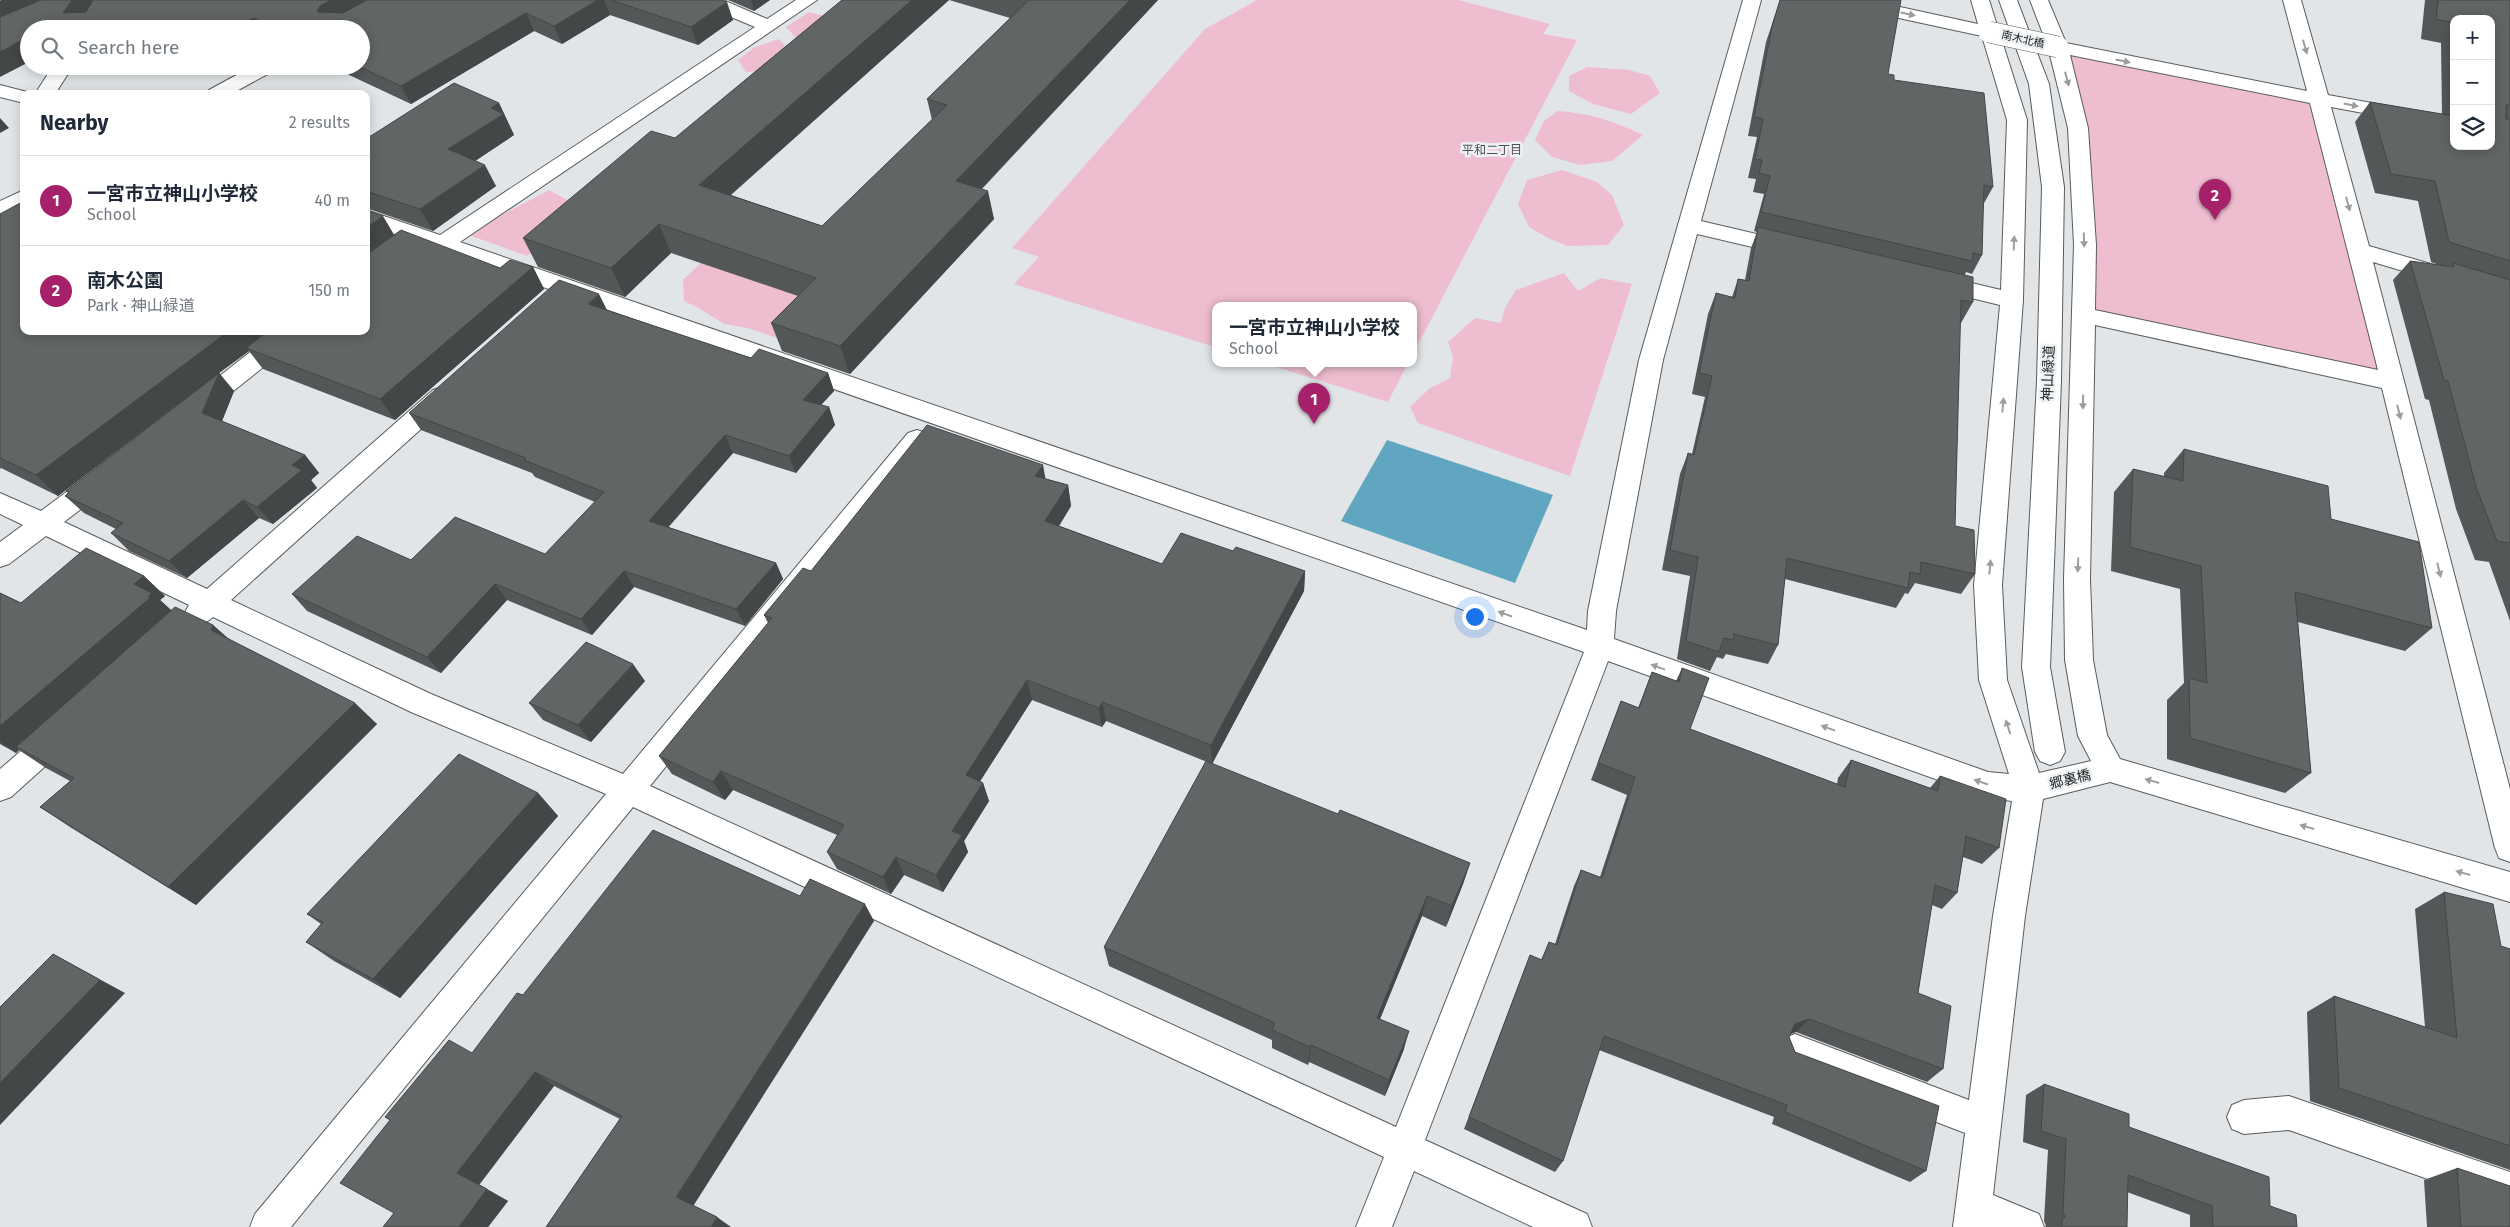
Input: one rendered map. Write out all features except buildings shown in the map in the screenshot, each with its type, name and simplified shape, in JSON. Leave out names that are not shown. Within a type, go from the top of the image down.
[{"type":"street","points":[[706,0],[769,26]]},
{"type":"street","points":[[443,243],[808,0]]},
{"type":"street","points":[[1374,1227],[1600,646],[1602,611],[1651,360],[1752,0]]},
{"type":"street","name":"南木北橋","points":[[1843,0],[2058,47],[2450,123]]},
{"type":"street","points":[[1980,0],[2005,76],[2016,120],[2012,300],[1988,585],[1993,680],[2029,790],[2009,916],[1973,1216],[2026,1227]]},
{"type":"street","name":"神山緑道","points":[[2008,0],[2038,84],[2053,187],[2049,381],[2036,667],[2050,752]]},
{"type":"street","points":[[2039,0],[2058,47],[2078,128],[2085,245],[2078,579],[2080,660],[2093,736],[2110,769],[2510,887]]},
{"type":"street","points":[[2292,0],[2361,251],[2392,382],[2510,848]]},
{"type":"street","points":[[48,90],[57,75]]},
{"type":"street","points":[[223,90],[251,75]]},
{"type":"street","points":[[0,91],[20,96]]},
{"type":"street","points":[[0,210],[20,199]]},
{"type":"street","points":[[370,218],[566,285],[935,417],[1600,646],[1988,785],[2029,790]]},
{"type":"street","points":[[1689,225],[1812,254]]},
{"type":"street","points":[[396,251],[418,234]]},
{"type":"street","points":[[2361,251],[2510,295]]},
{"type":"street","points":[[1917,278],[2012,300]]},
{"type":"street","points":[[543,304],[566,285]]},
{"type":"street","points":[[2083,315],[2392,382]]},
{"type":"street","points":[[182,418],[288,335]]},
{"type":"street","points":[[181,628],[462,377]]},
{"type":"street","points":[[268,1227],[626,789],[935,417]]},
{"type":"street","points":[[0,557],[120,465]]},
{"type":"street","points":[[0,503],[421,703],[626,789],[1403,1150],[1574,1227]]},
{"type":"street","points":[[0,788],[80,718]]},
{"type":"street","name":"郷裏橋","points":[[2029,790],[2110,769]]},
{"type":"street","points":[[1795,1051],[1984,1123]]},
{"type":"street","points":[[2244,1117],[2289,1113],[2510,1190]]},
{"type":"shaded area","points":[[1257,0],[1458,0],[1550,24],[1543,34],[1577,40],[1417,346],[1417,302],[1212,302],[1212,346],[1014,284],[1039,257],[1012,248],[1205,29]]},
{"type":"shaded area","points":[[809,12],[828,17],[800,42],[786,27]]},
{"type":"shaded area","points":[[779,39],[791,52],[781,70],[746,72],[738,60],[755,47]]},
{"type":"shaded area","points":[[2067,53],[2313,102],[2379,373],[2091,312]]},
{"type":"shaded area","points":[[1587,67],[1629,70],[1650,76],[1660,93],[1631,114],[1593,104],[1569,91],[1569,76]]},
{"type":"shaded area","points":[[1558,111],[1601,119],[1643,135],[1612,161],[1580,165],[1552,157],[1535,140],[1544,121]]},
{"type":"shaded area","points":[[1562,170],[1597,182],[1612,195],[1624,225],[1608,245],[1567,246],[1529,227],[1518,204],[1527,180]]},
{"type":"shaded area","points":[[549,190],[580,207],[557,232],[527,256],[466,234]]},
{"type":"shaded area","points":[[708,256],[812,280],[790,342],[747,328],[724,324],[684,301],[683,280]]},
{"type":"shaded area","points":[[1564,273],[1578,291],[1601,278],[1632,284],[1570,476],[1418,423],[1410,407],[1430,388],[1450,378],[1453,357],[1448,342],[1475,318],[1501,323],[1505,308],[1516,290]]},
{"type":"shaded area","points":[[1277,367],[1406,367],[1388,402]]},
{"type":"water","points":[[1387,440],[1553,495],[1515,583],[1341,521]]},
{"type":"place","name":"南木公園","points":[[2215,220]]},
{"type":"place","name":"一宮市立神山小学校","points":[[1314,424]]},
{"type":"district","name":"平和二丁目","points":[[1492,150]]}]
